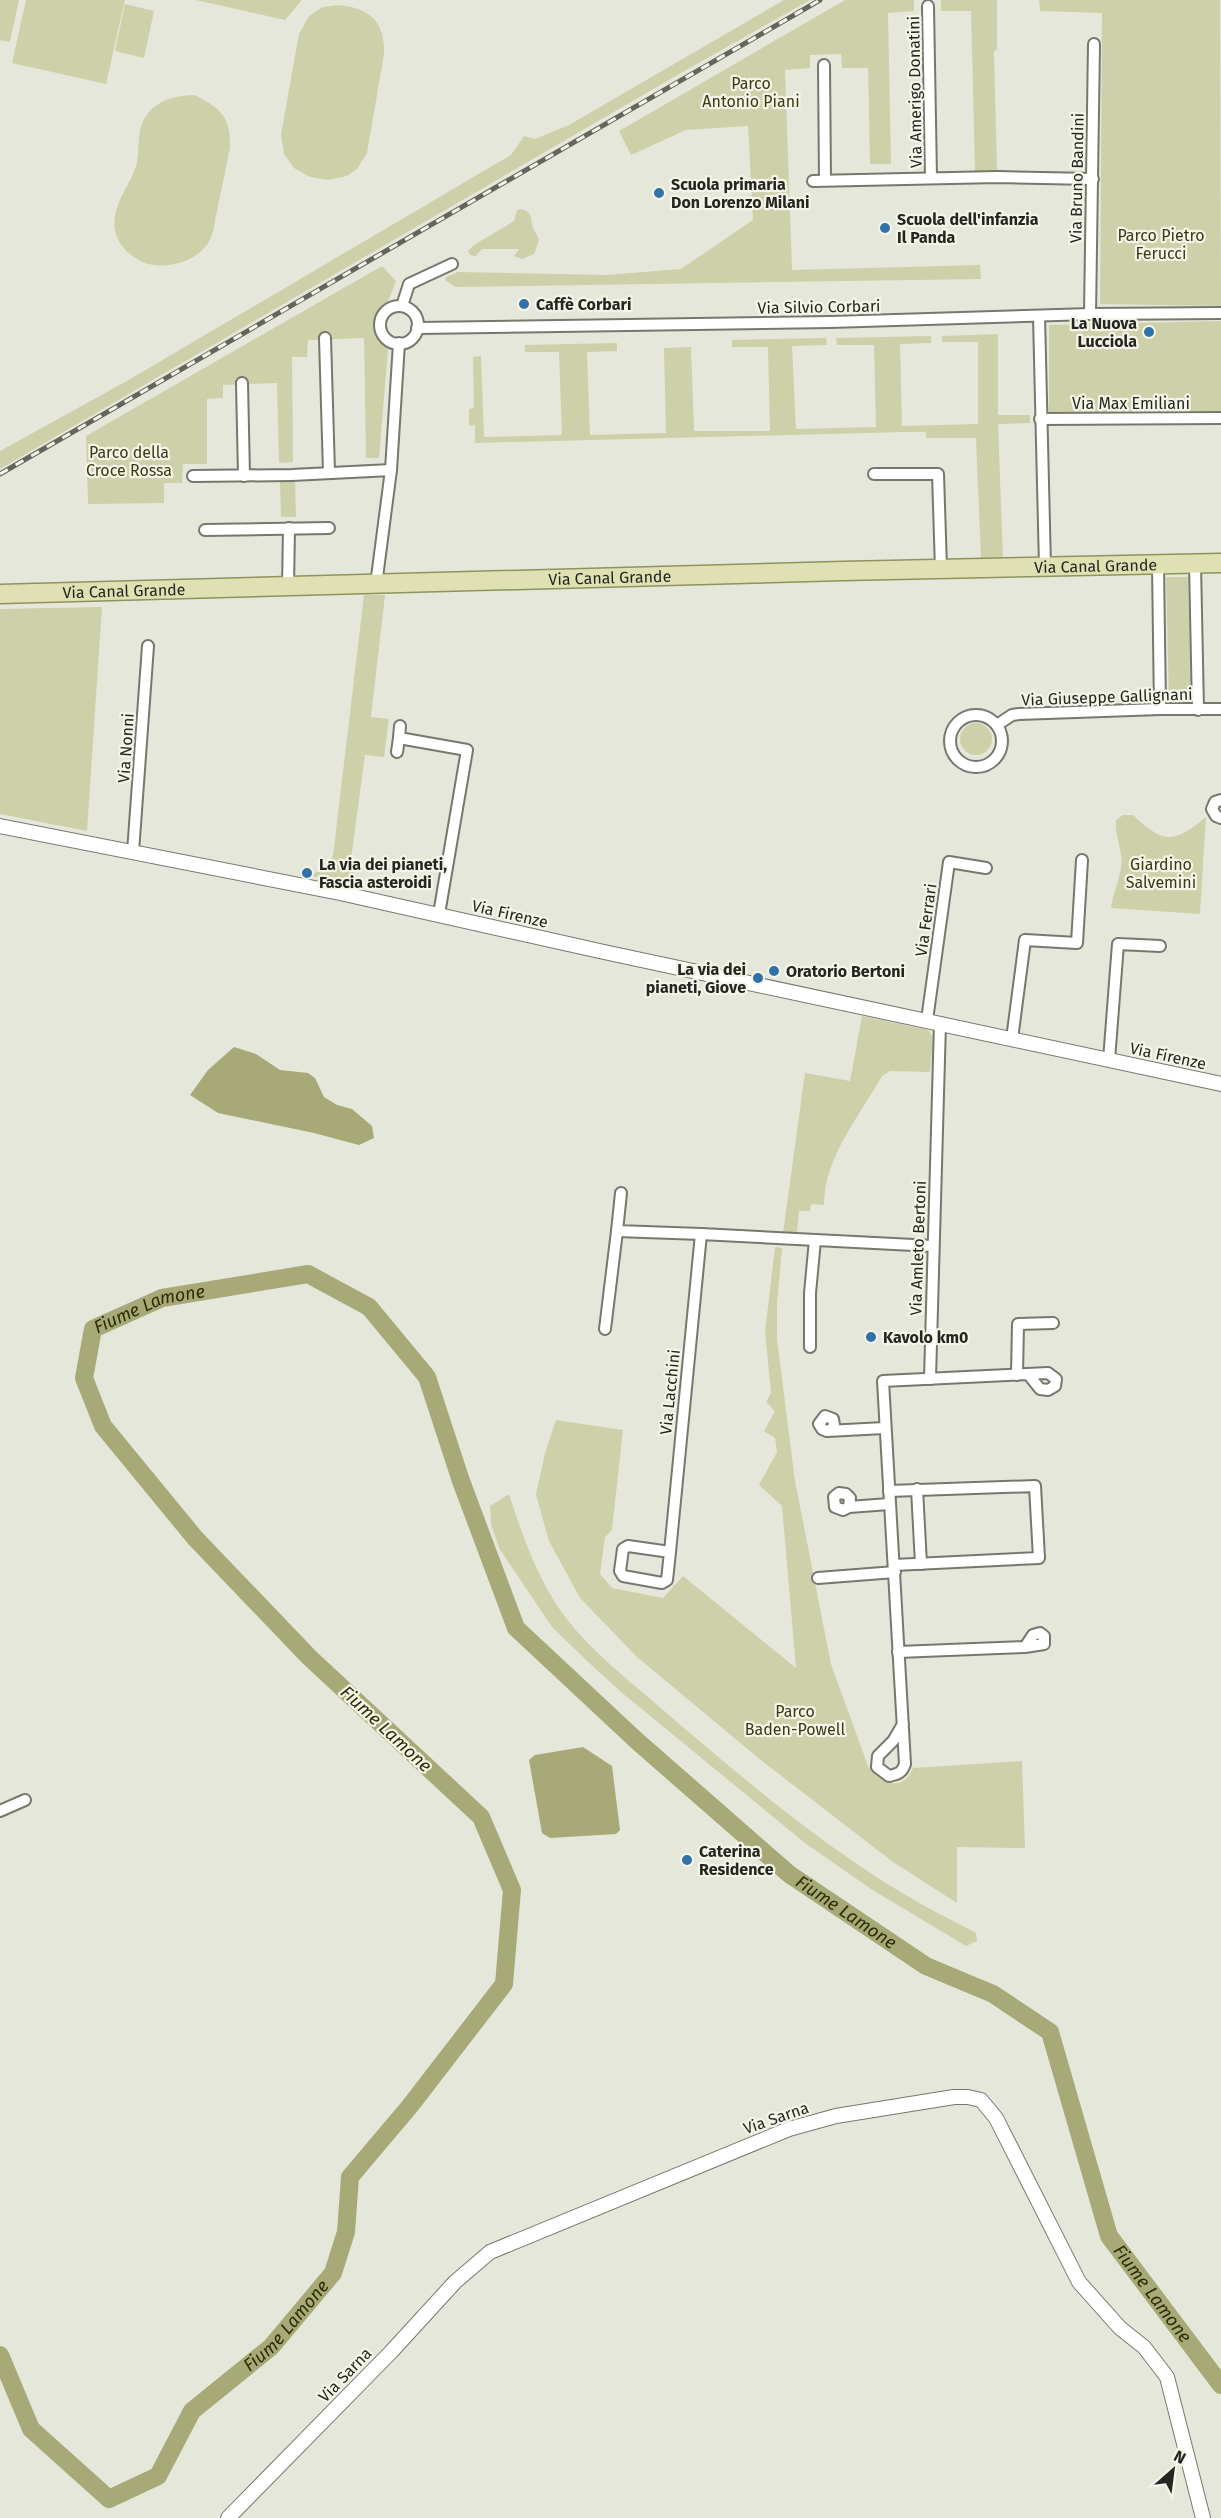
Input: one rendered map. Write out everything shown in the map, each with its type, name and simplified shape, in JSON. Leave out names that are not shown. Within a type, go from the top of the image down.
[{"type":"main road","name":"Via Canal Grande","points":[[0,594],[1221,563]]},
{"type":"street","name":"Via Amerigo Donatini","points":[[928,6],[931,178]]},
{"type":"street","name":"Via Bruno Bandini","points":[[1090,314],[1094,44]]},
{"type":"street","points":[[824,65],[825,180]]},
{"type":"street","name":"Via Amerigo Donatini","points":[[813,181],[931,178],[1093,179]]},
{"type":"street","points":[[402,306],[409,284],[452,264]]},
{"type":"street","points":[[402,306],[416,316],[417,328],[409,340],[399,343],[384,337],[380,321],[390,308],[402,306]]},
{"type":"street","name":"Via Silvio Corbari","points":[[417,328],[1221,313]]},
{"type":"street","points":[[1039,316],[1045,567]]},
{"type":"street","points":[[325,338],[329,472]]},
{"type":"street","points":[[376,585],[391,470],[399,343]]},
{"type":"street","points":[[242,382],[244,476]]},
{"type":"street","name":"Via Max Emiliani","points":[[1040,418],[1221,417]]},
{"type":"street","points":[[193,476],[391,470]]},
{"type":"street","points":[[874,474],[938,474],[941,569]]},
{"type":"street","points":[[288,587],[289,528]]},
{"type":"street","points":[[205,530],[329,528]]},
{"type":"street","points":[[1195,564],[1198,710]]},
{"type":"street","points":[[1158,565],[1160,709]]},
{"type":"street","name":"Via Nonni","points":[[133,852],[148,646]]},
{"type":"street","name":"Via Giuseppe Gallignani","points":[[997,725],[1020,714],[1221,709]]},
{"type":"street","points":[[973,715],[982,716],[997,725],[1002,741],[997,757],[991,763],[976,768],[960,762],[954,756],[950,739],[957,723],[973,715]]},
{"type":"street","points":[[397,752],[400,726]]},
{"type":"street","points":[[399,738],[466,750],[439,914]]},
{"type":"street","points":[[1221,800],[1215,802],[1212,809],[1216,816],[1221,818]]},
{"type":"street","name":"Via Firenze","points":[[0,826],[439,914],[603,952],[1221,1084]]},
{"type":"street","points":[[1012,1039],[1025,940],[1077,943],[1082,860]]},
{"type":"street","name":"Via Ferrari","points":[[933,1022],[949,862],[986,868]]},
{"type":"street","name":"Via Firenze","points":[[1109,1060],[1118,944],[1160,946]]},
{"type":"street","name":"Via Amleto Bertoni","points":[[930,1379],[933,1246],[933,1022]]},
{"type":"street","points":[[605,1329],[621,1193]]},
{"type":"street","points":[[617,1231],[933,1246]]},
{"type":"street","name":"Via Lacchini","points":[[670,1552],[628,1546],[623,1550],[620,1571],[623,1576],[662,1583],[667,1580],[670,1552],[701,1234]]},
{"type":"street","points":[[810,1347],[810,1293],[815,1240]]},
{"type":"street","points":[[903,1724],[893,1741],[878,1756],[877,1767],[889,1776],[897,1775],[903,1770],[904,1748],[903,1724],[898,1652],[894,1569],[884,1428],[883,1381],[1023,1375],[1018,1324],[1053,1323]]},
{"type":"street","points":[[831,1430],[884,1428]]},
{"type":"street","points":[[818,1578],[921,1564],[1039,1558],[1035,1486],[889,1491]]},
{"type":"street","points":[[917,1489],[921,1564]]},
{"type":"street","points":[[849,1507],[889,1504]]},
{"type":"street","points":[[898,1652],[1025,1647]]},
{"type":"street","points":[[0,1811],[25,1800]]},
{"type":"street","name":"Via Sarna","points":[[228,2518],[391,2352],[455,2282],[490,2252],[789,2129],[836,2116],[942,2098],[968,2097],[981,2100],[996,2118],[1078,2282],[1120,2328],[1144,2347],[1167,2377],[1203,2518]]},
{"type":"green space","points":[[0,0],[19,0],[10,42],[0,40]]},
{"type":"green space","points":[[26,0],[125,0],[106,84],[12,63]]},
{"type":"green space","points":[[196,0],[302,0],[285,20]]},
{"type":"green space","points":[[784,0],[810,0],[0,469],[0,451],[125,382],[511,155],[524,136],[535,139],[569,125]]},
{"type":"green space","name":"Parco Antonio Piani","points":[[845,0],[914,0],[914,11],[888,13],[891,164],[870,164],[868,68],[842,68],[841,54],[810,55],[810,68],[785,70],[792,270],[980,265],[981,279],[455,287],[445,280],[446,277],[458,272],[606,275],[681,269],[753,220],[748,126],[686,130],[631,155],[619,131]]},
{"type":"green space","points":[[941,0],[997,0],[997,50],[994,51],[997,171],[975,171],[971,11],[941,11]]},
{"type":"green space","name":"Parco Pietro Ferucci","points":[[1039,0],[1220,0],[1221,306],[1100,304],[1102,13],[1040,11]]},
{"type":"green space","points":[[125,4],[154,11],[144,58],[115,51]]},
{"type":"green space","points":[[339,5],[359,9],[374,19],[382,33],[384,54],[367,153],[357,169],[347,176],[328,180],[310,177],[294,168],[284,154],[281,135],[299,34],[309,16],[323,7]]},
{"type":"green space","points":[[194,95],[218,109],[229,128],[230,148],[212,235],[200,252],[184,262],[166,265],[148,264],[128,253],[118,239],[114,225],[117,208],[136,165],[141,127],[145,118],[157,105],[165,101]]},
{"type":"green space","points":[[522,209],[530,215],[539,240],[534,254],[522,259],[514,256],[519,249],[482,249],[476,256],[470,255],[468,251],[474,245],[514,221],[517,210]]},
{"type":"green space","name":"Parco della Croce Rossa","points":[[382,266],[396,281],[388,301],[375,316],[375,337],[388,350],[379,458],[366,458],[364,338],[308,340],[307,357],[292,357],[293,462],[279,463],[277,383],[223,385],[223,398],[207,399],[207,464],[183,464],[182,483],[164,483],[164,503],[88,504],[86,436]]},
{"type":"green space","points":[[1221,321],[1221,411],[1049,412],[1049,325]]},
{"type":"green space","points":[[998,334],[998,415],[1030,415],[1030,423],[998,424],[1003,558],[981,558],[976,438],[926,438],[926,432],[905,432],[475,443],[475,425],[469,426],[469,409],[474,408],[473,357],[481,356],[484,437],[562,435],[559,352],[525,352],[525,345],[617,343],[617,351],[587,352],[590,435],[666,433],[664,348],[691,347],[694,431],[770,431],[768,347],[732,347],[732,340],[826,338],[827,345],[792,346],[796,429],[876,427],[874,345],[837,345],[836,338],[931,336],[931,343],[900,344],[902,426],[978,424],[978,342],[942,342],[942,336]]},
{"type":"green space","points":[[295,480],[296,517],[281,517],[280,481]]},
{"type":"green space","points":[[1166,577],[1188,577],[1191,702],[1169,702]]},
{"type":"green space","points":[[364,595],[385,595],[371,717],[389,719],[384,757],[365,755],[351,860],[361,886],[310,876],[327,866],[333,856]]},
{"type":"green space","points":[[102,607],[87,831],[0,814],[0,609]]},
{"type":"green space","points":[[976,723],[988,727],[992,739],[988,751],[976,755],[964,751],[960,739],[964,727]]},
{"type":"green space","name":"Giardino Salvemini","points":[[1123,815],[1133,815],[1153,831],[1169,837],[1185,832],[1206,817],[1200,914],[1111,908],[1122,861],[1116,820]]},
{"type":"green space","points":[[862,1016],[928,1030],[933,1037],[930,1072],[890,1071],[882,1076],[837,1154],[830,1170],[824,1205],[811,1204],[810,1211],[799,1211],[797,1234],[783,1233],[805,1073],[850,1081]]},
{"type":"green space","name":"Parco Baden-Powell","points":[[775,1247],[782,1248],[777,1303],[777,1339],[795,1481],[831,1664],[868,1766],[884,1781],[897,1783],[909,1776],[913,1768],[1022,1761],[1025,1848],[957,1847],[957,1903],[893,1862],[762,1761],[637,1657],[580,1598],[549,1541],[536,1495],[545,1453],[556,1420],[623,1430],[612,1530],[605,1537],[600,1574],[612,1588],[663,1598],[683,1576],[796,1668],[782,1506],[759,1485],[777,1452],[775,1438],[764,1431],[775,1411],[766,1402],[771,1393],[765,1332]]},
{"type":"green space","points":[[509,1494],[533,1561],[546,1587],[576,1630],[603,1658],[719,1758],[810,1831],[873,1875],[976,1933],[977,1941],[966,1946],[871,1889],[805,1843],[621,1692],[586,1660],[552,1627],[499,1548],[491,1524],[490,1506]]},
{"type":"shaded area","points":[[234,1047],[256,1054],[280,1070],[308,1073],[315,1078],[324,1097],[337,1105],[352,1109],[372,1126],[374,1138],[359,1145],[218,1113],[190,1095],[208,1070]]},
{"type":"shaded area","points":[[583,1747],[612,1766],[620,1830],[616,1834],[550,1838],[542,1833],[529,1760],[535,1755]]},
{"type":"waterway","name":"Fiume Lamone","points":[[0,2355],[31,2429],[109,2499],[158,2476],[192,2411],[271,2347],[333,2273],[346,2232],[350,2177],[410,2106],[504,1984],[512,1890],[481,1817],[309,1657],[195,1538],[103,1426],[84,1378],[93,1329],[162,1298],[308,1274],[369,1307],[427,1377],[461,1481],[516,1628],[637,1741],[789,1874],[926,1966],[993,1994],[1050,2032],[1109,2236],[1221,2385]]},
{"type":"railway","points":[[0,474],[820,0]]},
{"type":"place","name":"Scuola primaria Don Lorenzo Milani","points":[[659,193]]},
{"type":"place","name":"Scuola dell'infanzia Il Panda","points":[[885,228]]},
{"type":"place","name":"Caffè Corbari","points":[[524,304]]},
{"type":"place","name":"La Nuova Lucciola","points":[[1149,332]]},
{"type":"place","name":"La via dei pianeti, Fascia asteroidi","points":[[307,873]]},
{"type":"place","name":"Oratorio Bertoni","points":[[774,971]]},
{"type":"place","name":"La via dei pianeti, Giove","points":[[758,978]]},
{"type":"place","name":"Kavolo km0","points":[[871,1337]]},
{"type":"place","name":"Caterina Residence","points":[[687,1860]]}]
